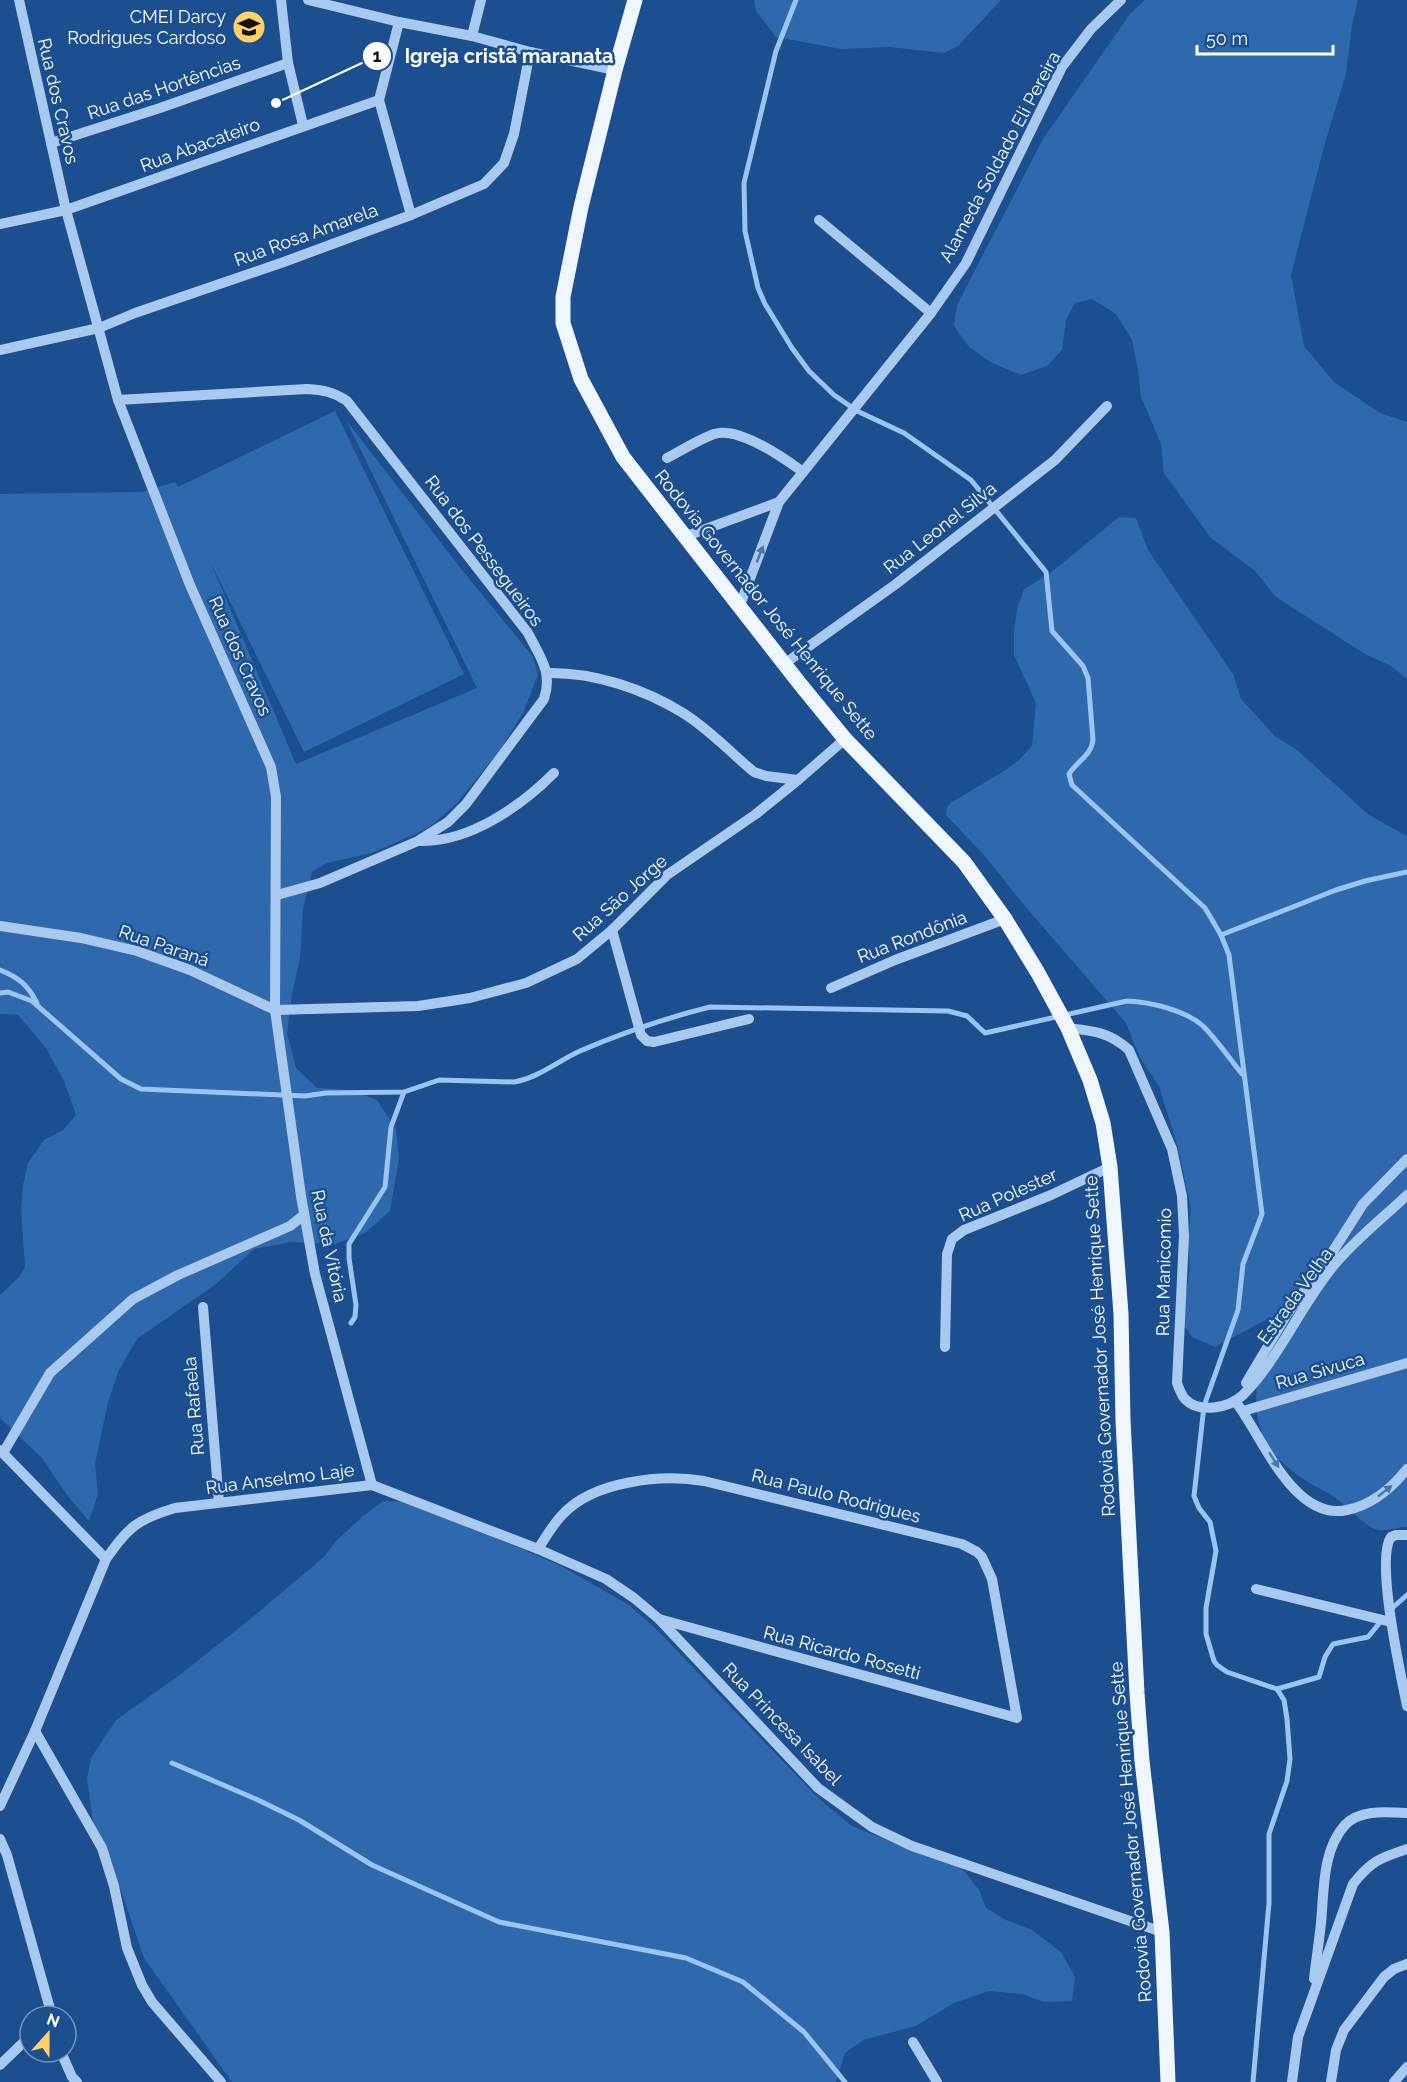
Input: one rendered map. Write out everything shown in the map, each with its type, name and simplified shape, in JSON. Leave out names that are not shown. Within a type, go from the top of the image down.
[{"type":"main road","name":"Rodovia Governador José Henrique Sette","points":[[635,0],[615,70],[567,270],[563,297],[563,323],[581,379],[623,457],[684,537],[845,739],[964,862],[1005,919],[1068,1028],[1090,1080],[1103,1123],[1110,1167],[1121,1314],[1123,1420],[1138,1704],[1142,1761],[1162,1932],[1168,2082]]},
{"type":"street","name":"Rua dos Cravos","points":[[19,0],[66,210],[118,400],[190,585],[271,767],[276,797],[275,1010]]},
{"type":"street","points":[[281,0],[288,63],[303,125]]},
{"type":"street","points":[[308,0],[349,4],[399,22],[472,36],[530,52],[615,70]]},
{"type":"street","points":[[472,36],[481,0]]},
{"type":"street","name":"Alameda Soldado Eli Pereira","points":[[740,605],[779,502],[931,313],[966,263],[1062,67],[1091,29],[1121,0]]},
{"type":"street","points":[[399,22],[379,100],[411,214]]},
{"type":"street","name":"Rua Rosa Amarela","points":[[0,350],[99,328],[135,313],[281,263],[484,184],[504,163],[514,134],[530,52]]},
{"type":"street","name":"Rua das Hortências","points":[[51,144],[288,63]]},
{"type":"street","name":"Rua Abacateiro","points":[[0,224],[66,210],[379,100]]},
{"type":"street","points":[[819,220],[931,313]]},
{"type":"street","name":"Rua dos Pessegueiros","points":[[118,400],[307,389],[325,390],[337,394],[347,401],[528,633],[547,673]]},
{"type":"street","name":"Rua Leonel Silva","points":[[784,664],[896,584],[1055,460],[1107,406]]},
{"type":"street","points":[[667,458],[716,433],[732,435],[755,443],[781,456],[803,472]]},
{"type":"street","points":[[684,537],[779,502]]},
{"type":"street","points":[[277,895],[320,883],[418,842],[448,822],[466,804],[544,699],[549,686],[547,673],[572,673],[620,685],[661,701],[685,714],[754,772],[798,780]]},
{"type":"street","name":"Rua São Jorge","points":[[275,1010],[418,1006],[470,998],[526,982],[577,959],[612,930],[667,875],[756,814],[845,739]]},
{"type":"street","points":[[418,842],[435,842],[497,819],[529,797],[554,773]]},
{"type":"street","name":"Rua Rondônia","points":[[831,988],[895,960],[1005,919]]},
{"type":"street","name":"Rua Paraná","points":[[0,926],[81,938],[137,951],[190,970],[275,1010]]},
{"type":"street","points":[[612,930],[641,1035],[647,1041],[654,1042],[749,1019]]},
{"type":"street","name":"Rua da Vitória","points":[[275,1010],[304,1215],[315,1274],[372,1485]]},
{"type":"street","name":"Rua Manicomio","points":[[1068,1028],[1101,1032],[1118,1040],[1129,1050],[1172,1149],[1182,1196],[1184,1236],[1177,1383],[1184,1398],[1194,1406],[1208,1409]]},
{"type":"street","points":[[1407,1159],[1364,1204],[1328,1259],[1287,1314],[1235,1401],[1298,1493],[1318,1507],[1342,1512],[1358,1508],[1390,1489],[1407,1469]]},
{"type":"street","name":"Rua Polester","points":[[945,1347],[947,1254],[952,1239],[964,1230],[1051,1195],[1110,1167]]},
{"type":"street","name":"Estrada Velha","points":[[1208,1409],[1235,1401],[1242,1396],[1262,1372],[1335,1264],[1407,1195]]},
{"type":"street","points":[[106,1559],[1,1451],[50,1373],[133,1299],[178,1275],[290,1226],[304,1215]]},
{"type":"street","name":"Rua Rafaela","points":[[203,1307],[219,1502]]},
{"type":"street","name":"Rua Sivuca","points":[[1243,1411],[1407,1363]]},
{"type":"street","name":"Rua Paulo Rodrigues","points":[[538,1549],[563,1514],[594,1491],[612,1486],[673,1478],[704,1481],[962,1544],[982,1557],[992,1579],[1017,1718]]},
{"type":"street","name":"Rua Anselmo Laje","points":[[0,1806],[35,1731],[106,1559],[122,1536],[137,1523],[175,1508],[372,1485],[538,1549]]},
{"type":"street","points":[[1407,1535],[1391,1537],[1385,1551],[1390,1622],[1407,1706]]},
{"type":"street","name":"Rua Princesa Isabel","points":[[538,1549],[606,1578],[634,1598],[659,1619],[818,1788],[872,1827],[912,1846],[1162,1932]]},
{"type":"street","points":[[1256,1588],[1390,1622]]},
{"type":"street","name":"Rua Ricardo Rosetti","points":[[659,1619],[1017,1718]]},
{"type":"street","points":[[35,1731],[102,1848],[114,1886],[127,1947],[142,1984],[152,2002],[221,2082]]},
{"type":"street","points":[[1312,1997],[1326,1869],[1332,1846],[1345,1824],[1364,1814],[1407,1813]]},
{"type":"street","points":[[0,1839],[7,1855],[48,2004]]},
{"type":"street","points":[[1292,2082],[1298,2037],[1353,1884],[1367,1866],[1385,1856],[1407,1849]]},
{"type":"street","points":[[1331,2082],[1336,2050],[1344,2030],[1384,1977],[1394,1969],[1407,1964]]},
{"type":"street","points":[[913,2042],[937,2082]]},
{"type":"street","points":[[0,2065],[18,2048]]},
{"type":"street","points":[[66,2064],[77,2082]]},
{"type":"street","points":[[1394,2082],[1407,2067]]},
{"type":"shaded area","points":[[754,0],[1001,0],[958,46],[944,53],[890,47],[841,49],[776,37],[756,11]]},
{"type":"shaded area","points":[[1145,0],[1358,0],[1352,25],[1346,74],[1325,143],[1291,275],[1304,346],[1334,382],[1380,413],[1407,422],[1407,679],[1391,666],[1365,654],[1276,597],[1255,571],[1210,537],[1164,473],[1161,444],[1141,397],[1132,340],[1116,314],[1092,299],[1075,303],[1066,320],[1062,350],[1047,366],[1021,375],[992,363],[969,347],[954,326],[957,305],[1043,139],[1130,14]]},
{"type":"shaded area","points":[[335,411],[464,674],[304,752],[210,561],[296,764],[477,688],[346,420],[462,570],[533,657],[538,675],[523,713],[501,749],[456,804],[428,828],[372,853],[327,863],[312,872],[303,909],[300,958],[287,1033],[296,1068],[317,1088],[350,1090],[377,1100],[396,1129],[399,1159],[390,1211],[365,1233],[335,1244],[291,1242],[254,1249],[216,1284],[137,1339],[119,1370],[108,1402],[95,1464],[98,1494],[89,1521],[67,1495],[42,1458],[0,1418],[0,1295],[19,1277],[25,1267],[21,1210],[28,1163],[44,1140],[63,1130],[76,1115],[64,1081],[46,1048],[18,1015],[0,1014],[0,494],[142,492],[175,482],[178,487]]},
{"type":"shaded area","points":[[1119,517],[1136,518],[1148,550],[1233,674],[1241,699],[1276,737],[1296,749],[1369,815],[1407,836],[1407,1527],[1383,1530],[1370,1527],[1334,1496],[1299,1476],[1279,1459],[1265,1440],[1258,1420],[1256,1398],[1258,1374],[1271,1317],[1215,1347],[1192,1337],[1185,1327],[1182,1318],[1190,1269],[1188,1244],[1191,1209],[1177,1144],[1159,1086],[1140,1058],[1126,1023],[984,855],[946,815],[947,807],[952,802],[1004,771],[1032,746],[1036,703],[1014,655],[1017,609],[1024,589],[1049,574]]},
{"type":"shaded area","points":[[383,1501],[413,1502],[561,1566],[629,1605],[657,1630],[818,1798],[852,1826],[924,1855],[950,1862],[965,1872],[979,1890],[986,1908],[1006,1920],[1032,1930],[1061,1952],[1075,1977],[1072,2001],[1044,2002],[1022,1994],[989,1991],[954,2003],[916,2026],[863,2040],[845,2053],[836,2082],[232,2082],[144,1958],[119,1885],[103,1851],[93,1822],[87,1778],[91,1758],[116,1720],[181,1674],[254,1616],[325,1556],[335,1542]]},
{"type":"waterway","points":[[796,0],[776,51],[744,183],[745,231],[758,288],[765,304],[809,371],[834,395],[857,411],[904,433],[971,480],[1046,572],[1052,631],[1083,666],[1088,678],[1093,740],[1090,750],[1069,774],[1072,785],[1205,908],[1221,935],[1229,955],[1262,1214],[1243,1264],[1238,1310],[1204,1406],[1194,1496],[1199,1508],[1210,1522],[1216,1551],[1206,1608],[1206,1634],[1214,1661],[1227,1672],[1277,1689],[1284,1700],[1287,1719],[1290,1759],[1287,1781],[1269,1834],[1269,1903],[1253,2082]]},
{"type":"waterway","points":[[1221,935],[1336,890],[1407,872]]},
{"type":"waterway","points":[[0,970],[22,982],[37,1003]]},
{"type":"waterway","points":[[0,993],[8,992],[32,1001],[121,1079],[141,1089],[305,1096],[326,1093],[404,1092],[439,1080],[514,1082],[540,1073],[580,1051],[612,1038],[710,1007],[948,1011],[967,1016],[985,1033],[1127,1001],[1167,1008],[1196,1020],[1213,1037],[1242,1074]]},
{"type":"waterway","points":[[351,1323],[355,1317],[356,1305],[349,1244],[385,1187],[391,1127],[404,1092]]},
{"type":"waterway","points":[[1390,1610],[1407,1595]]},
{"type":"waterway","points":[[1277,1689],[1319,1677],[1325,1657],[1333,1644],[1368,1637],[1382,1620]]},
{"type":"waterway","points":[[172,1763],[258,1800],[299,1820],[372,1865],[499,1922],[686,1958],[743,1982],[804,2032],[845,2082]]},
{"type":"place","name":"CMEI Darcy Rodrigues Cardoso","points":[[249,27]]},
{"type":"place","name":"Igreja cristã maranata","points":[[276,103]]}]
